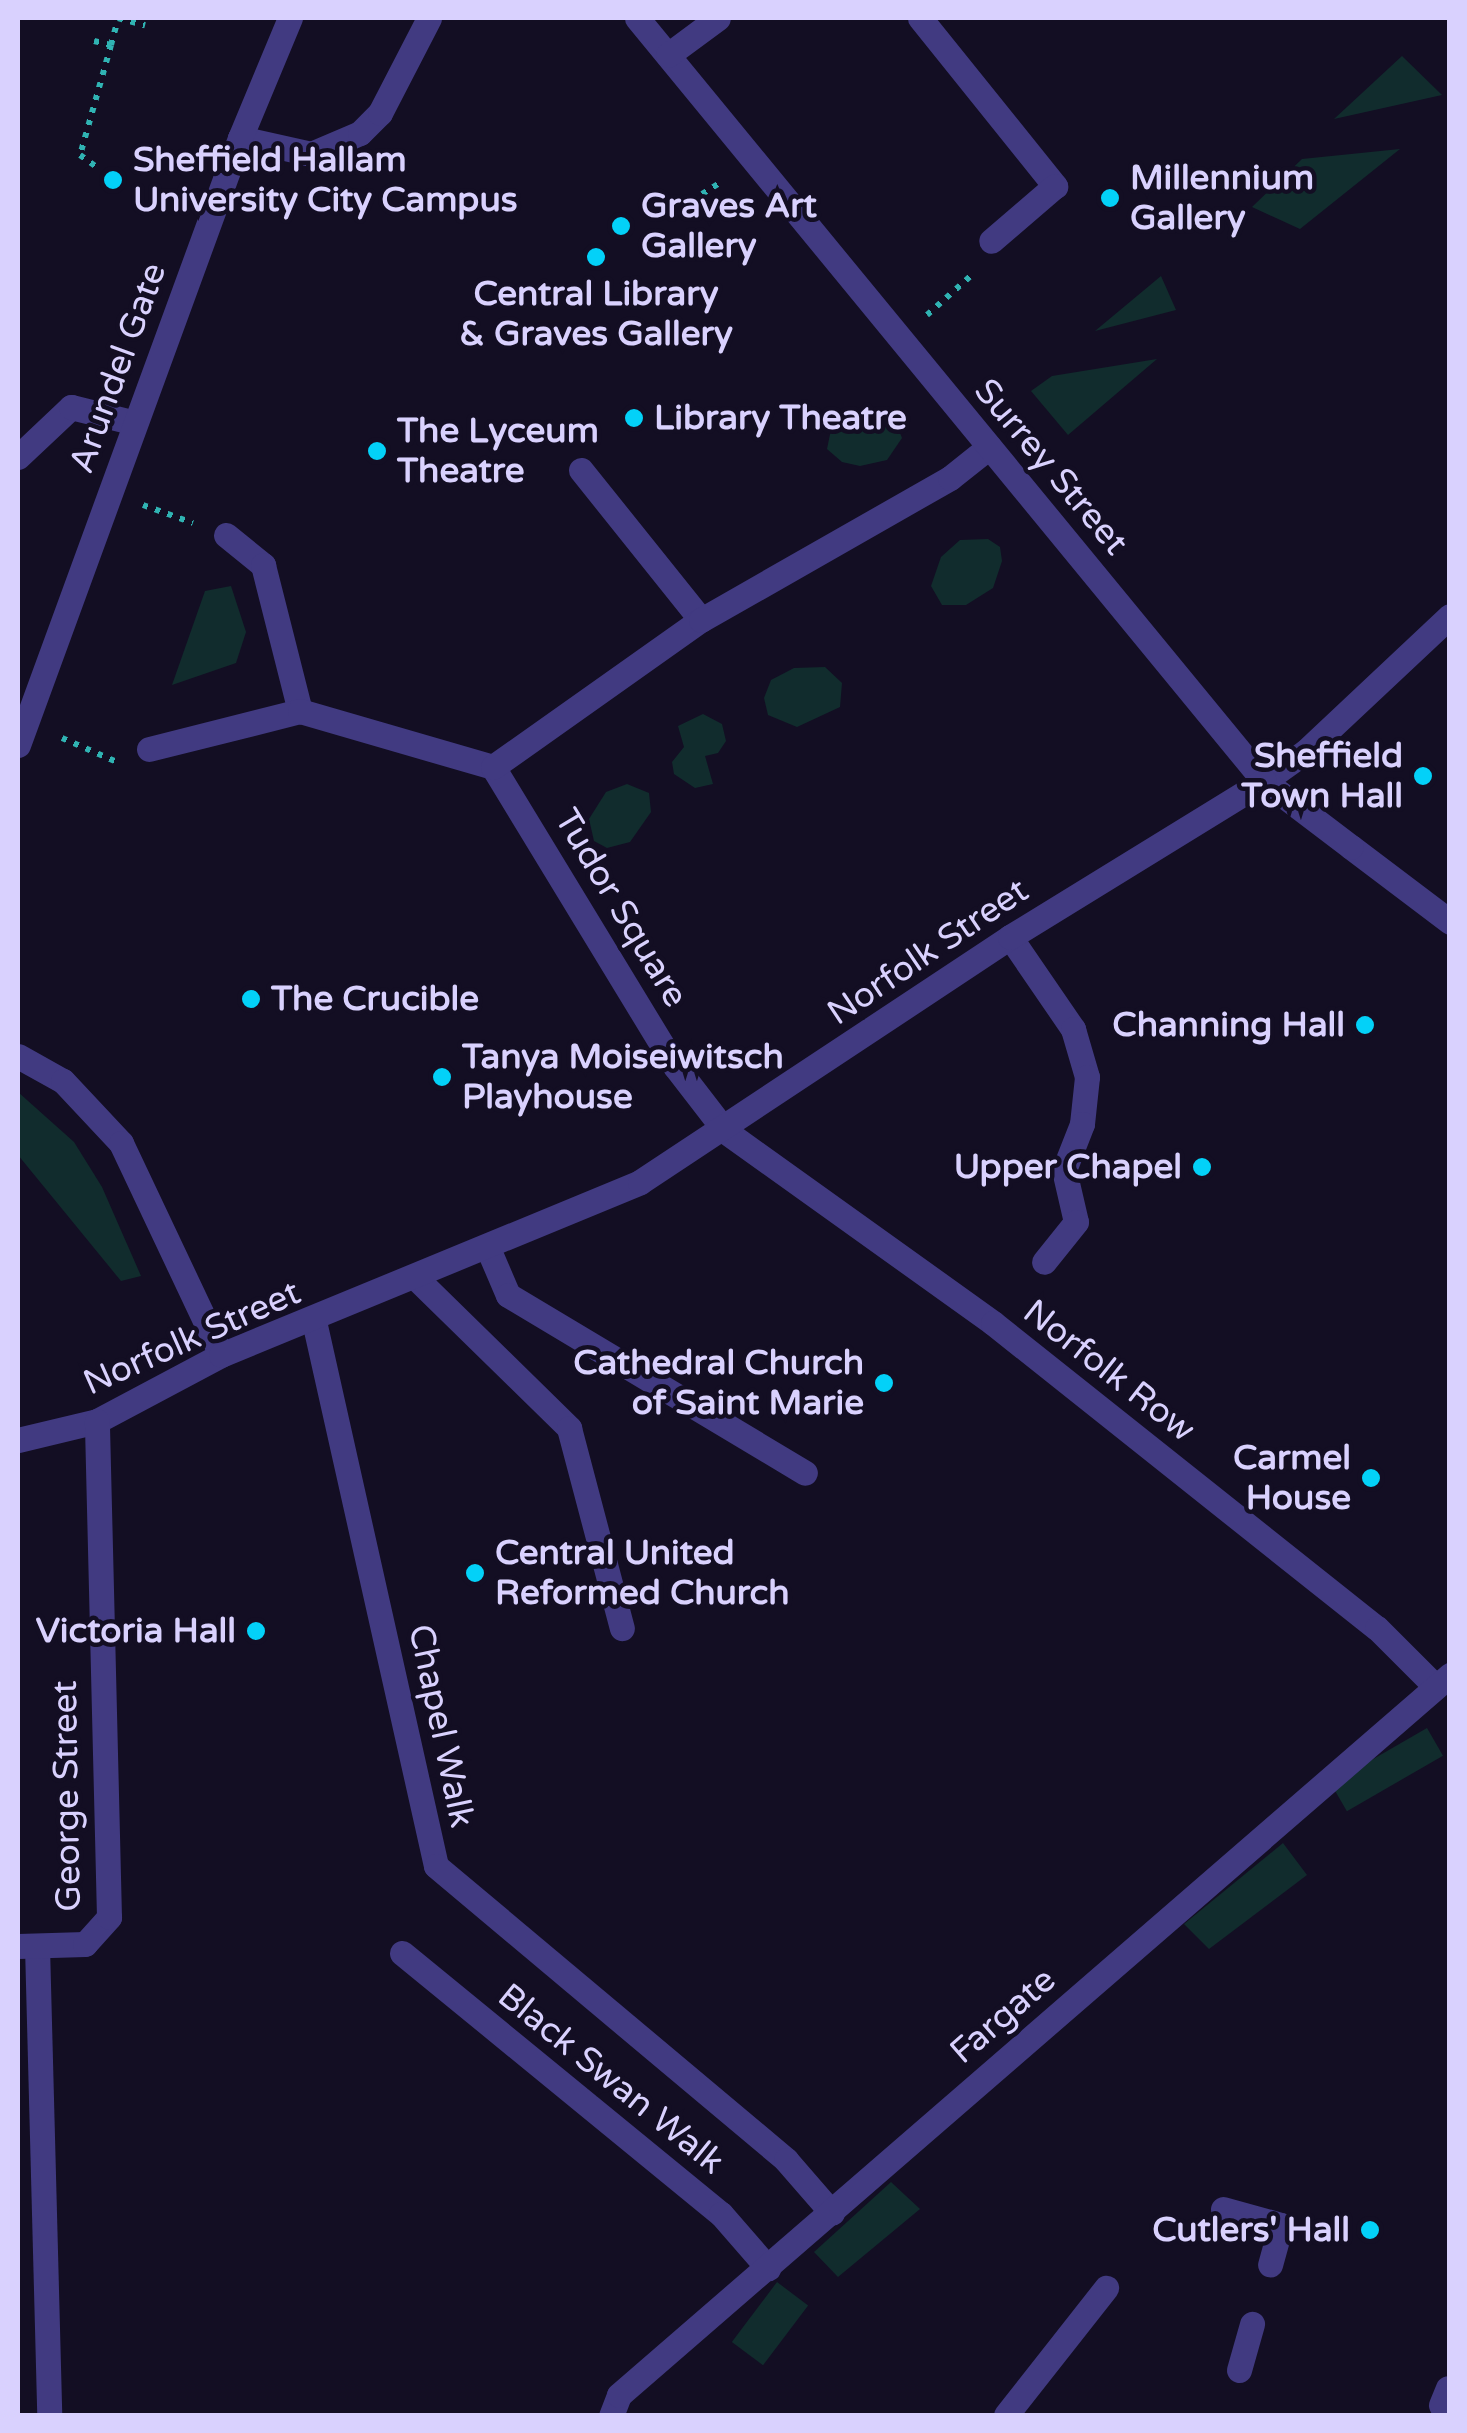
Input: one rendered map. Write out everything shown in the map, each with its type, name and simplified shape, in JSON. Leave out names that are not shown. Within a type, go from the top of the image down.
[{"type":"street","name":"Arundel Gate","points":[[21,736],[240,138],[290,18]]},
{"type":"street","points":[[240,138],[311,154],[360,133],[380,113],[429,18]]},
{"type":"street","name":"Surrey Street","points":[[637,18],[1264,780],[1450,922]]},
{"type":"street","points":[[668,55],[718,18]]},
{"type":"street","points":[[920,18],[1054,186],[991,241]]},
{"type":"street","points":[[18,457],[71,407],[135,424]]},
{"type":"street","points":[[148,749],[300,712],[493,767],[700,620],[950,478],[988,447]]},
{"type":"street","points":[[581,470],[700,620]]},
{"type":"street","points":[[226,536],[263,565],[300,712]]},
{"type":"street","name":"Norfolk Street","points":[[18,1440],[97,1421],[221,1355],[314,1322],[640,1182],[725,1131],[1010,937],[1306,751],[1450,616]]},
{"type":"street","name":"Tudor Square","points":[[493,767],[675,1066],[725,1131]]},
{"type":"street","points":[[1010,937],[1073,1029],[1087,1076],[1082,1124],[1064,1170],[1076,1222],[1044,1262]]},
{"type":"street","points":[[18,1056],[72,1088],[129,1154],[221,1355]]},
{"type":"street","name":"Norfolk Row","points":[[725,1131],[993,1323],[1442,1680]]},
{"type":"street","points":[[487,1246],[508,1295],[805,1472]]},
{"type":"street","points":[[414,1277],[569,1428],[622,1628]]},
{"type":"street","name":"Chapel Walk","points":[[314,1322],[436,1866],[786,2160],[832,2212]]},
{"type":"street","name":"George Street","points":[[49,2416],[27,1946],[85,1944],[110,1917],[97,1421]]},
{"type":"street","name":"Fargate","points":[[611,2416],[619,2395],[1442,1680]]},
{"type":"street","name":"Black Swan Walk","points":[[402,1952],[722,2214],[768,2268]]},
{"type":"street","points":[[1223,2209],[1281,2225],[1270,2265]]},
{"type":"street","points":[[1006,2415],[1106,2288]]},
{"type":"street","points":[[1239,2370],[1252,2324]]},
{"type":"path","points":[[94,166],[80,155],[118,18],[144,25]]},
{"type":"path","points":[[94,41],[111,45]]},
{"type":"path","points":[[898,339],[972,277],[991,241]]},
{"type":"path","points":[[109,493],[226,536]]},
{"type":"path","points":[[21,736],[115,761],[148,749]]},
{"type":"green space","points":[[1402,56],[1442,95],[1334,119]]},
{"type":"green space","points":[[1400,149],[1300,229],[1252,207],[1302,159]]},
{"type":"green space","points":[[1161,276],[1176,310],[1095,331]]},
{"type":"green space","points":[[1157,359],[1068,435],[1031,391],[1052,376]]},
{"type":"green space","points":[[865,407],[894,418],[902,438],[887,460],[860,466],[842,462],[827,449],[833,420]]},
{"type":"green space","points":[[988,539],[1000,547],[1002,561],[993,588],[966,605],[942,605],[931,586],[941,557],[960,540]]},
{"type":"green space","points":[[231,586],[246,632],[236,663],[172,685],[205,591]]},
{"type":"green space","points":[[825,667],[842,683],[840,707],[797,727],[768,715],[764,698],[771,680],[794,668]]},
{"type":"green space","points":[[703,714],[722,724],[726,741],[718,753],[705,756],[713,784],[695,788],[674,774],[672,762],[684,747],[678,726]]},
{"type":"green space","points":[[627,784],[649,793],[651,812],[630,842],[607,848],[594,841],[589,819],[606,792]]},
{"type":"green space","points":[[18,1092],[74,1142],[102,1187],[141,1276],[121,1281],[18,1155]]},
{"type":"green space","points":[[1427,1728],[1443,1756],[1347,1811],[1331,1784]]},
{"type":"green space","points":[[1283,1843],[1307,1875],[1209,1949],[1184,1924]]},
{"type":"green space","points":[[891,2182],[920,2209],[838,2277],[814,2252]]},
{"type":"green space","points":[[777,2282],[808,2305],[763,2365],[732,2342]]},
{"type":"place","name":"Sheffield Hallam University City Campus","points":[[113,180]]},
{"type":"place","name":"Millennium Gallery","points":[[1110,198]]},
{"type":"place","name":"Graves Art Gallery","points":[[621,226]]},
{"type":"place","name":"Central Library & Graves Gallery","points":[[596,257]]},
{"type":"place","name":"Library Theatre","points":[[634,418]]},
{"type":"place","name":"The Lyceum Theatre","points":[[377,451]]},
{"type":"place","name":"Sheffield Town Hall","points":[[1423,776]]},
{"type":"place","name":"The Crucible","points":[[251,999]]},
{"type":"place","name":"Channing Hall","points":[[1365,1025]]},
{"type":"place","name":"Tanya Moiseiwitsch Playhouse","points":[[442,1077]]},
{"type":"place","name":"Upper Chapel","points":[[1202,1167]]},
{"type":"place","name":"Cathedral Church of Saint Marie","points":[[884,1383]]},
{"type":"place","name":"Carmel House","points":[[1371,1478]]},
{"type":"place","name":"Central United Reformed Church","points":[[475,1573]]},
{"type":"place","name":"Victoria Hall","points":[[256,1631]]},
{"type":"place","name":"Cutlers' Hall","points":[[1370,2230]]}]
